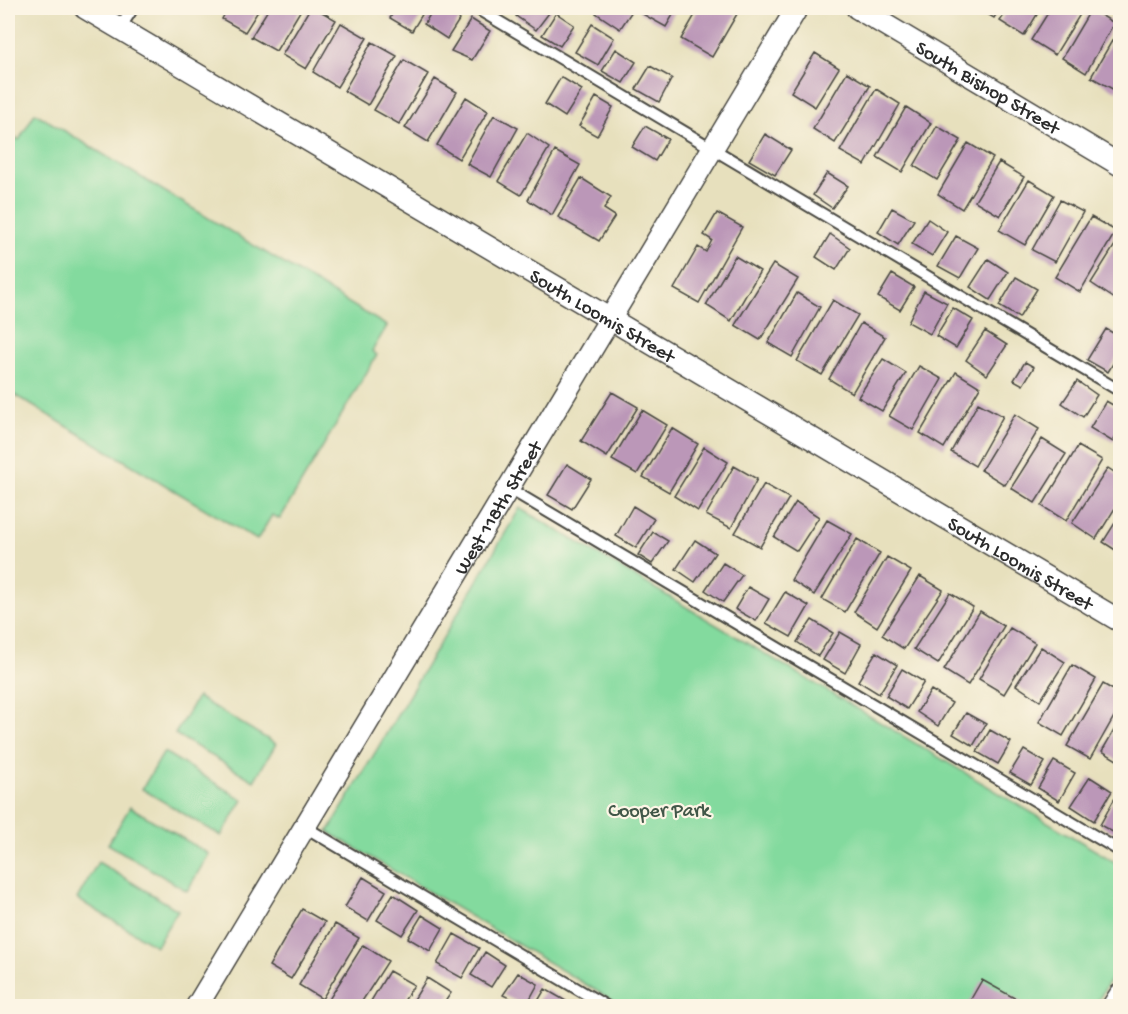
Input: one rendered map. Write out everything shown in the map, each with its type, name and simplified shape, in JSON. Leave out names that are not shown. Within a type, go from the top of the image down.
[{"type":"street","name":"South Loomis Street","points":[[85,8],[1120,621]]},
{"type":"street","name":"West 118th Street","points":[[204,1004],[305,828],[797,8]]},
{"type":"street","name":"South Bishop Street","points":[[857,8],[1120,165]]},
{"type":"street","points":[[1113,1006],[1120,995]]},
{"type":"lane","points":[[120,28],[133,8]]},
{"type":"lane","points":[[476,8],[1120,391]]},
{"type":"lane","points":[[508,488],[1120,851]]},
{"type":"lane","points":[[305,828],[606,1006]]},
{"type":"green space","points":[[35,113],[387,326],[372,351],[377,355],[280,519],[272,515],[257,540],[8,391],[8,142],[11,136],[19,140]]},
{"type":"green space","name":"Cooper Park","points":[[520,508],[1120,865],[1120,963],[1095,1006],[622,1006],[328,832]]},
{"type":"green space","points":[[197,697],[276,744],[254,781],[175,734]]},
{"type":"green space","points":[[164,752],[243,800],[221,836],[142,789]]},
{"type":"green space","points":[[130,807],[209,854],[187,891],[108,844]]},
{"type":"green space","points":[[98,862],[178,910],[156,946],[77,899]]},
{"type":"building","points":[[228,8],[260,8],[245,32],[222,19]]},
{"type":"building","points":[[269,8],[302,8],[276,51],[251,37]]},
{"type":"building","points":[[310,8],[315,8],[336,20],[306,69],[282,55]]},
{"type":"building","points":[[396,8],[426,8],[412,31],[390,18]]},
{"type":"building","points":[[434,8],[446,8],[461,17],[447,39],[424,24]]},
{"type":"building","points":[[522,8],[552,9],[536,30],[516,16]]},
{"type":"building","points":[[600,8],[634,8],[620,29],[596,13]]},
{"type":"building","points":[[642,8],[677,8],[666,27],[639,12]]},
{"type":"building","points":[[699,8],[726,8],[737,14],[712,57],[681,39]]},
{"type":"building","points":[[977,8],[1000,8],[994,18]]},
{"type":"building","points":[[1009,8],[1041,8],[1024,36],[1000,21]]},
{"type":"building","points":[[1051,8],[1084,8],[1055,55],[1031,40]]},
{"type":"building","points":[[1091,9],[1114,23],[1086,73],[1062,58]]},
{"type":"building","points":[[556,13],[574,25],[560,46],[542,35]]},
{"type":"building","points":[[471,19],[490,31],[472,60],[451,51]]},
{"type":"building","points":[[341,23],[367,38],[337,87],[313,72]]},
{"type":"building","points":[[592,24],[614,38],[598,65],[575,52]]},
{"type":"building","points":[[1120,27],[1120,83],[1116,91],[1091,77]]},
{"type":"building","points":[[372,42],[397,56],[368,105],[344,91]]},
{"type":"building","points":[[616,49],[636,62],[623,83],[602,71]]},
{"type":"building","points":[[815,53],[839,68],[815,107],[791,92]]},
{"type":"building","points":[[404,60],[428,74],[399,124],[374,110]]},
{"type":"building","points":[[650,66],[672,78],[659,102],[636,89]]},
{"type":"building","points":[[847,72],[870,86],[835,143],[813,129]]},
{"type":"building","points":[[561,77],[582,90],[565,117],[545,104]]},
{"type":"building","points":[[435,79],[457,92],[428,142],[405,128]]},
{"type":"building","points":[[876,89],[900,104],[865,165],[840,151]]},
{"type":"building","points":[[466,97],[488,111],[459,159],[437,145]]},
{"type":"building","points":[[596,97],[613,107],[597,136],[579,126]]},
{"type":"building","points":[[906,107],[931,123],[902,172],[877,157]]},
{"type":"building","points":[[494,115],[518,128],[491,177],[467,164]]},
{"type":"building","points":[[645,126],[668,139],[655,161],[632,147]]},
{"type":"building","points":[[937,126],[961,140],[937,180],[914,166]]},
{"type":"building","points":[[527,133],[549,148],[521,195],[498,181]]},
{"type":"building","points":[[765,134],[791,150],[775,175],[749,160]]},
{"type":"building","points":[[968,143],[993,158],[962,209],[938,194]]},
{"type":"building","points":[[555,151],[580,165],[552,215],[528,200]]},
{"type":"building","points":[[999,162],[1024,177],[1000,216],[975,201]]},
{"type":"building","points":[[827,173],[848,186],[832,208],[813,195]]},
{"type":"building","points":[[581,178],[611,197],[604,209],[615,216],[599,241],[558,217]]},
{"type":"building","points":[[1029,180],[1054,195],[1025,245],[999,230]]},
{"type":"building","points":[[1060,200],[1083,212],[1055,262],[1032,250]]},
{"type":"building","points":[[892,208],[914,220],[898,245],[878,232]]},
{"type":"building","points":[[717,213],[742,227],[699,303],[674,289],[698,247],[706,252],[712,240],[704,235]]},
{"type":"building","points":[[1091,217],[1116,231],[1080,292],[1055,277]]},
{"type":"building","points":[[928,219],[947,232],[932,256],[912,244]]},
{"type":"building","points":[[830,234],[850,248],[836,270],[816,257]]},
{"type":"building","points":[[956,236],[978,248],[960,278],[938,266]]},
{"type":"building","points":[[1120,237],[1120,290],[1115,299],[1091,283]]},
{"type":"building","points":[[735,256],[760,271],[731,321],[706,305]]},
{"type":"building","points":[[988,259],[1008,272],[990,300],[970,287]]},
{"type":"building","points":[[773,264],[798,279],[760,340],[735,325]]},
{"type":"building","points":[[892,274],[914,287],[900,310],[878,297]]},
{"type":"building","points":[[1016,277],[1037,289],[1019,318],[999,306]]},
{"type":"building","points":[[924,291],[947,303],[930,334],[908,322]]},
{"type":"building","points":[[797,293],[820,307],[792,357],[768,343]]},
{"type":"building","points":[[833,300],[858,315],[822,375],[797,361]]},
{"type":"building","points":[[953,308],[973,320],[956,348],[936,336]]},
{"type":"building","points":[[861,323],[885,337],[852,393],[829,379]]},
{"type":"building","points":[[1106,329],[1120,337],[1120,352],[1108,372],[1087,360]]},
{"type":"building","points":[[985,331],[1007,345],[987,375],[966,360]]},
{"type":"building","points":[[883,359],[906,373],[882,411],[858,397]]},
{"type":"building","points":[[1025,362],[1034,367],[1023,385],[1014,380]]},
{"type":"building","points":[[919,366],[942,379],[913,430],[889,416]]},
{"type":"building","points":[[956,372],[980,387],[944,448],[920,433]]},
{"type":"building","points":[[1077,381],[1097,395],[1083,417],[1062,403]]},
{"type":"building","points":[[612,392],[638,407],[607,457],[581,441]]},
{"type":"building","points":[[1106,401],[1120,409],[1120,429],[1113,442],[1090,428]]},
{"type":"building","points":[[978,403],[1003,416],[975,466],[951,452]]},
{"type":"building","points":[[642,410],[667,425],[637,474],[612,460]]},
{"type":"building","points":[[1015,414],[1039,429],[1005,485],[981,470]]},
{"type":"building","points":[[672,428],[698,444],[669,492],[643,477]]},
{"type":"building","points":[[1042,439],[1066,454],[1035,503],[1011,488]]},
{"type":"building","points":[[1078,446],[1102,460],[1066,521],[1042,506]]},
{"type":"building","points":[[704,447],[728,462],[698,511],[674,496]]},
{"type":"building","points":[[567,464],[591,479],[572,509],[548,495]]},
{"type":"building","points":[[734,466],[757,479],[731,528],[706,515]]},
{"type":"building","points":[[1108,468],[1120,476],[1120,500],[1096,539],[1072,523]]},
{"type":"building","points":[[764,484],[789,498],[760,547],[735,533]]},
{"type":"building","points":[[796,502],[819,517],[797,551],[774,537]]},
{"type":"building","points":[[633,506],[654,519],[636,548],[616,536]]},
{"type":"building","points":[[1120,515],[1120,553],[1103,542]]},
{"type":"building","points":[[827,520],[852,534],[814,595],[791,580]]},
{"type":"building","points":[[653,532],[668,541],[652,564],[638,555]]},
{"type":"building","points":[[857,539],[880,553],[845,612],[822,599]]},
{"type":"building","points":[[695,540],[715,553],[695,582],[676,569]]},
{"type":"building","points":[[887,557],[911,571],[877,627],[854,612]]},
{"type":"building","points":[[723,563],[742,575],[723,602],[705,590]]},
{"type":"building","points":[[920,576],[943,590],[904,649],[882,635]]},
{"type":"building","points":[[748,587],[769,599],[756,621],[735,609]]},
{"type":"building","points":[[785,592],[809,606],[791,637],[766,623]]},
{"type":"building","points":[[950,593],[973,607],[938,664],[914,649]]},
{"type":"building","points":[[980,611],[1004,626],[968,685],[944,670]]},
{"type":"building","points":[[812,620],[833,633],[818,656],[797,642]]},
{"type":"building","points":[[1010,628],[1035,643],[1004,694],[979,679]]},
{"type":"building","points":[[840,632],[861,644],[845,673],[823,660]]},
{"type":"building","points":[[1041,647],[1065,662],[1040,701],[1016,685]]},
{"type":"building","points":[[876,652],[897,665],[879,694],[858,681]]},
{"type":"building","points":[[1072,665],[1096,679],[1063,736],[1039,722]]},
{"type":"building","points":[[902,669],[924,682],[907,709],[886,696]]},
{"type":"building","points":[[1103,684],[1120,694],[1120,706],[1090,759],[1067,746]]},
{"type":"building","points":[[931,690],[952,703],[938,726],[917,712]]},
{"type":"building","points":[[966,713],[986,724],[973,746],[953,734]]},
{"type":"building","points":[[1120,720],[1120,762],[1102,751]]},
{"type":"building","points":[[990,730],[1011,742],[998,764],[977,752]]},
{"type":"building","points":[[1024,750],[1045,762],[1031,785],[1010,773]]},
{"type":"building","points":[[1054,761],[1075,773],[1059,801],[1038,788]]},
{"type":"building","points":[[1090,777],[1112,791],[1094,821],[1071,806]]},
{"type":"building","points":[[1116,796],[1120,799],[1120,836],[1100,825]]},
{"type":"building","points":[[363,877],[386,891],[368,921],[345,907]]},
{"type":"building","points":[[393,894],[418,910],[402,935],[377,920]]},
{"type":"building","points":[[302,909],[325,922],[291,979],[269,966]]},
{"type":"building","points":[[422,915],[443,928],[430,951],[408,938]]},
{"type":"building","points":[[335,924],[359,938],[322,999],[299,985]]},
{"type":"building","points":[[454,934],[479,948],[462,978],[437,964]]},
{"type":"building","points":[[363,945],[388,961],[359,1006],[336,1006],[328,1001]]},
{"type":"building","points":[[485,952],[505,965],[491,987],[471,975]]},
{"type":"building","points":[[389,971],[414,985],[401,1006],[368,1006]]},
{"type":"building","points":[[518,973],[538,984],[526,1006],[503,995]]},
{"type":"building","points":[[427,978],[451,993],[442,1006],[410,1006]]},
{"type":"building","points":[[982,980],[1029,1006],[967,1006]]},
{"type":"building","points":[[545,989],[566,1001],[563,1006],[535,1006]]},
{"type":"building","points":[[8,999],[29,1006],[8,1006]]}]
